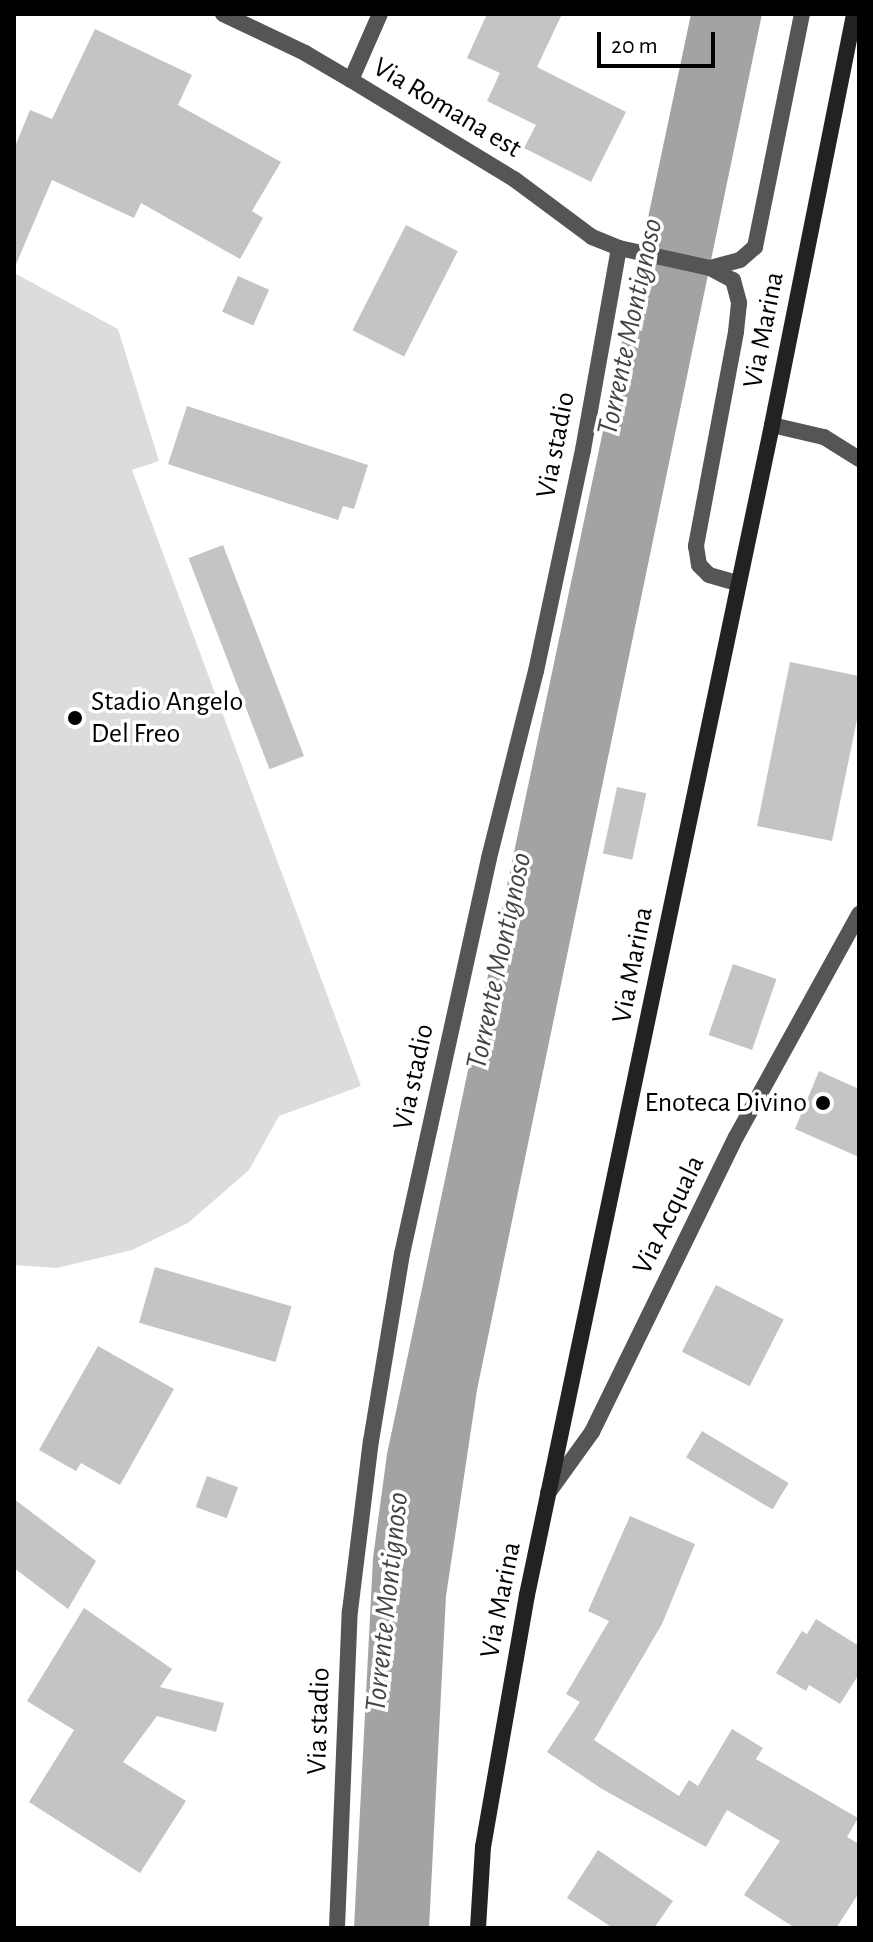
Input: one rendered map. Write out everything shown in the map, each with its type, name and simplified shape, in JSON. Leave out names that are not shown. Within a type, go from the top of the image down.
[{"type":"main road","name":"Via Marina","points":[[478,1928],[483,1847],[548,1494],[772,425],[854,14]]},
{"type":"street","name":"Via Romana est","points":[[223,14],[305,53],[351,80],[514,179],[592,237],[619,248],[710,268]]},
{"type":"street","points":[[351,80],[380,14]]},
{"type":"street","points":[[710,268],[740,260],[755,247],[802,14]]},
{"type":"street","name":"Via stadio","points":[[337,1928],[350,1611],[376,1410],[405,1239],[583,450],[619,248]]},
{"type":"street","points":[[710,268],[733,280],[739,303],[696,546],[699,565],[709,575],[737,583]]},
{"type":"street","points":[[772,425],[824,437],[859,459]]},
{"type":"street","name":"Via Acquala","points":[[548,1494],[592,1432],[736,1137],[859,914]]},
{"type":"shaded area","points":[[14,273],[118,329],[159,461],[132,470],[361,1086],[279,1116],[249,1170],[188,1223],[132,1250],[57,1268],[14,1265]]},
{"type":"water","name":"Torrente Montignoso","points":[[691,14],[762,14],[477,1390],[446,1596],[429,1928],[354,1928],[373,1558],[387,1454]]},
{"type":"building","points":[[487,14],[562,14],[537,67],[626,112],[591,182],[524,148],[536,125],[487,101],[500,73],[467,58]]},
{"type":"building","points":[[95,29],[192,75],[178,105],[281,162],[252,211],[263,218],[240,259],[141,203],[134,218],[52,180],[14,269],[14,149],[30,110],[52,119]]},
{"type":"building","points":[[406,225],[458,251],[404,356],[352,330]]},
{"type":"building","points":[[238,276],[269,290],[253,325],[222,312]]},
{"type":"building","points":[[187,406],[368,465],[354,509],[343,506],[338,520],[168,464]]},
{"type":"building","points":[[223,545],[304,756],[269,769],[188,558]]},
{"type":"building","points":[[790,662],[859,676],[859,710],[832,841],[757,826]]},
{"type":"building","points":[[617,787],[646,793],[632,860],[603,854]]},
{"type":"building","points":[[733,964],[776,979],[752,1050],[709,1035]]},
{"type":"building","points":[[819,1071],[859,1089],[859,1157],[795,1129]]},
{"type":"building","points":[[155,1267],[291,1306],[276,1362],[139,1323]]},
{"type":"building","points":[[716,1285],[784,1320],[750,1386],[682,1352]]},
{"type":"building","points":[[98,1346],[174,1389],[120,1485],[81,1463],[76,1471],[39,1450]]},
{"type":"building","points":[[702,1431],[789,1483],[773,1510],[686,1458]]},
{"type":"building","points":[[207,1476],[238,1487],[227,1518],[196,1507]]},
{"type":"building","points":[[14,1499],[96,1561],[68,1609],[14,1568]]},
{"type":"building","points":[[630,1516],[695,1544],[662,1624],[594,1740],[679,1796],[689,1780],[698,1786],[732,1729],[763,1748],[756,1759],[858,1818],[847,1837],[859,1844],[859,1893],[836,1928],[795,1928],[744,1895],[780,1841],[727,1810],[706,1847],[602,1789],[547,1752],[580,1702],[566,1694],[609,1621],[588,1611]]},
{"type":"building","points":[[84,1608],[172,1669],[160,1687],[224,1703],[216,1732],[157,1716],[123,1762],[186,1801],[140,1873],[29,1802],[74,1730],[27,1701]]},
{"type":"building","points":[[816,1619],[859,1646],[859,1674],[840,1704],[809,1685],[806,1691],[776,1673],[802,1631],[807,1634]]},
{"type":"building","points":[[598,1850],[673,1901],[654,1928],[613,1928],[567,1898]]},
{"type":"place","name":"Stadio Angelo Del Freo","points":[[75,718]]},
{"type":"place","name":"Enoteca Divino","points":[[823,1103]]}]
